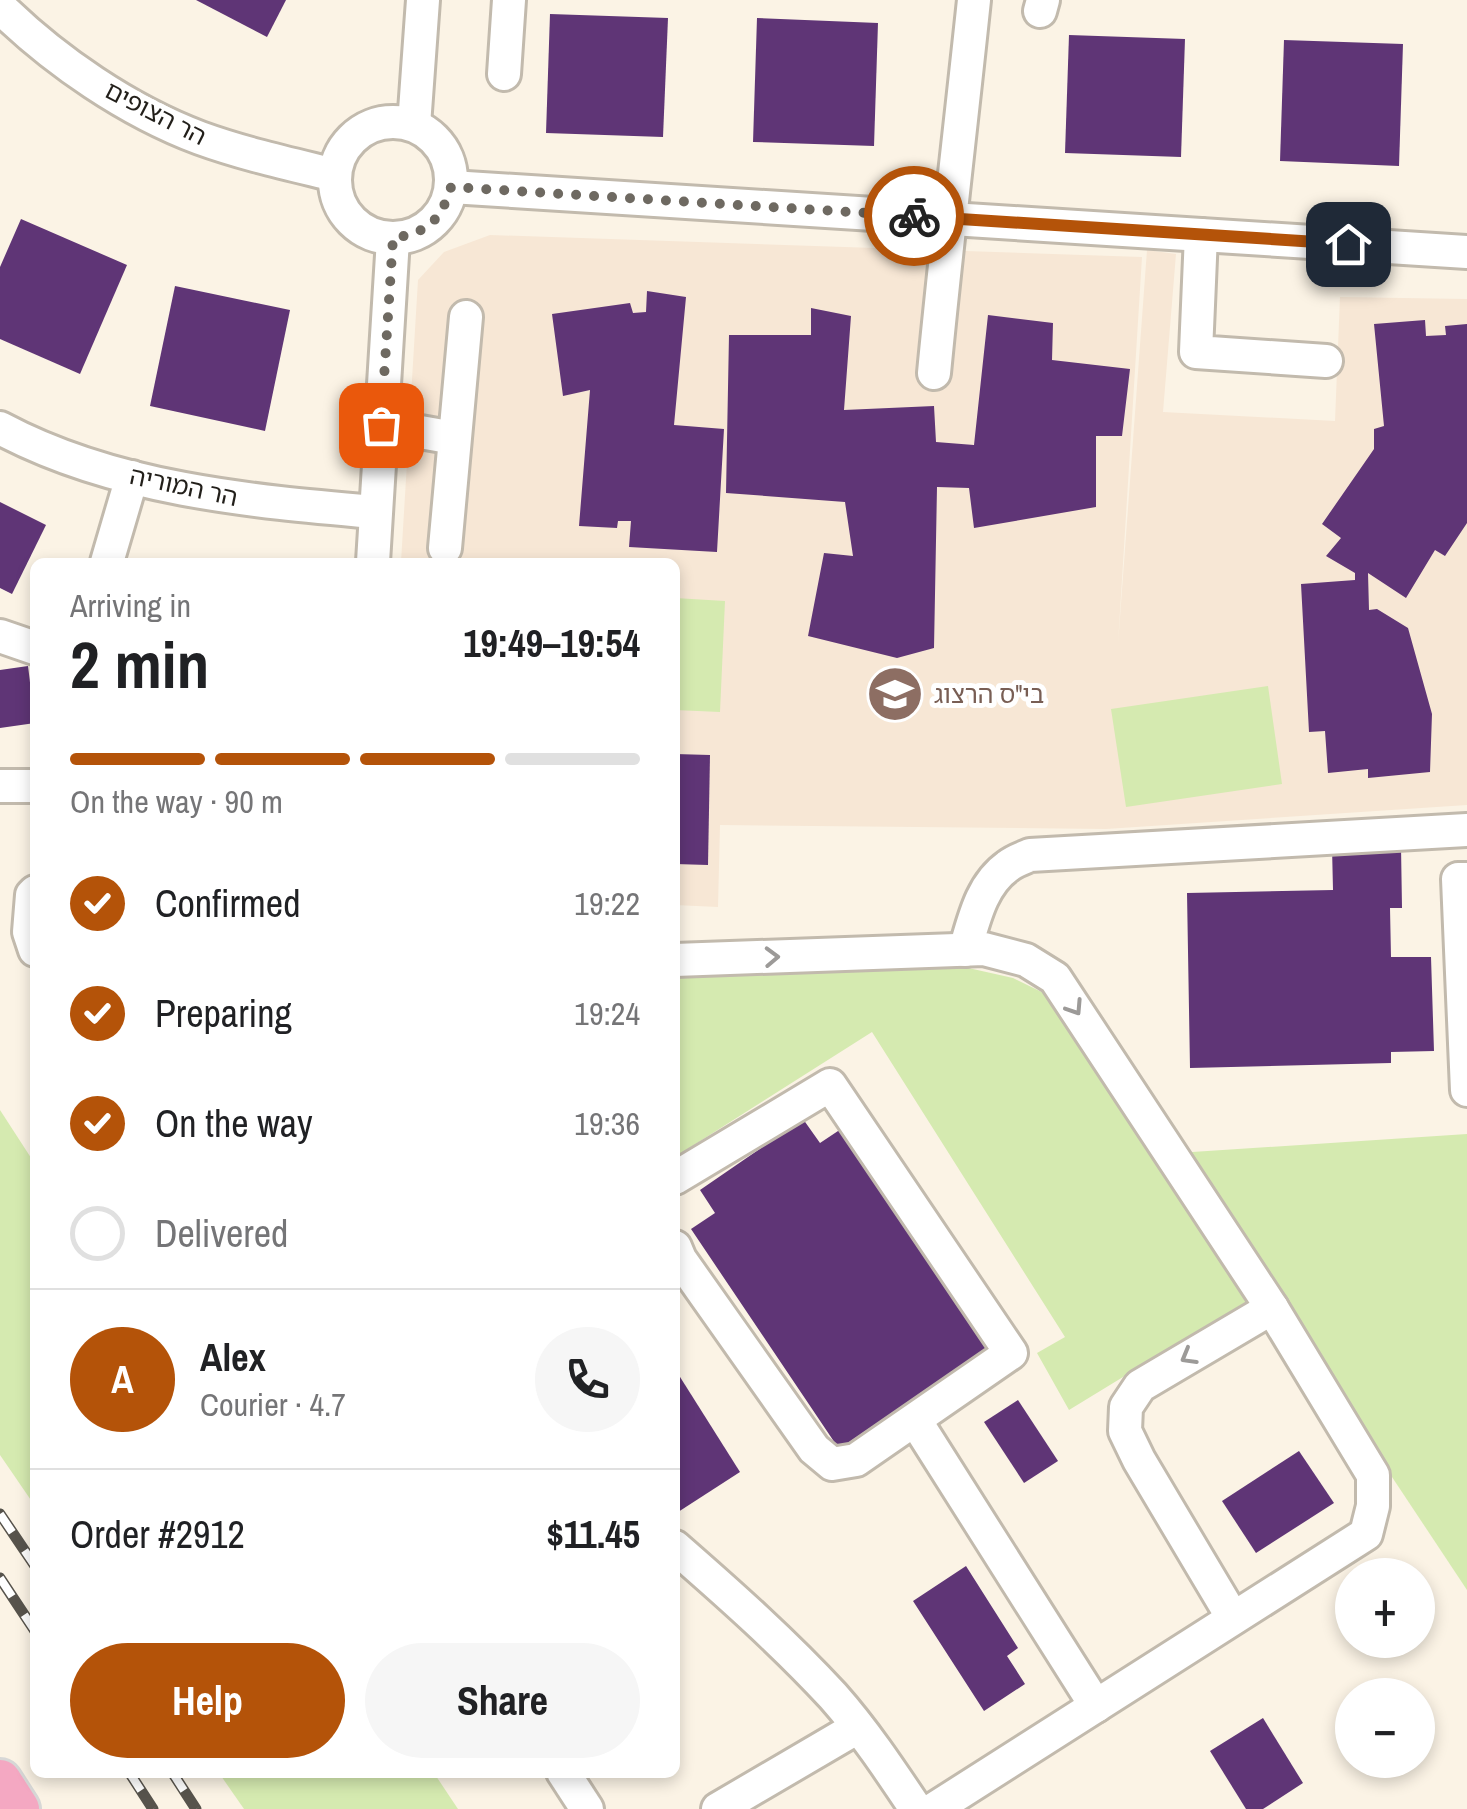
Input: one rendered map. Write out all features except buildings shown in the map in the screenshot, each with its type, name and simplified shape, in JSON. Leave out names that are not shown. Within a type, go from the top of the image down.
[{"type":"main road","points":[[0,1781],[18,1809]]},
{"type":"street","points":[[414,126],[423,0]]},
{"type":"street","points":[[504,74],[509,0]]},
{"type":"street","points":[[934,373],[974,0]]},
{"type":"street","name":"הר הצופים","points":[[0,7],[71,67],[154,116],[237,150],[335,175]]},
{"type":"street","points":[[394,122],[414,126],[430,135],[443,150],[450,168],[451,187],[446,203],[438,218],[410,236],[374,236],[344,212],[335,175],[339,159],[359,132],[374,125],[394,122]]},
{"type":"street","points":[[451,187],[1467,252]]},
{"type":"street","points":[[1201,235],[1196,352],[1326,362]]},
{"type":"street","points":[[373,558],[393,238]]},
{"type":"street","points":[[445,548],[466,318]]},
{"type":"street","points":[[381,425],[454,438]]},
{"type":"street","name":"הר המוריה","points":[[0,428],[86,464],[161,485],[269,502],[376,512]]},
{"type":"street","points":[[108,558],[132,476]]},
{"type":"street","points":[[0,636],[30,646]]},
{"type":"street","points":[[0,786],[30,786]]},
{"type":"street","points":[[965,950],[977,908],[990,885],[1007,866],[1030,855],[1467,830]]},
{"type":"street","points":[[1467,879],[1458,880],[1467,1090]]},
{"type":"street","points":[[680,960],[984,950],[1026,960],[1055,978],[1272,1308],[1372,1475],[1374,1506],[1366,1534],[934,1809]]},
{"type":"street","points":[[680,1175],[830,1085],[1012,1354],[856,1460],[832,1464],[814,1449],[680,1259]]},
{"type":"street","points":[[1234,1618],[1125,1431],[1126,1407],[1140,1386],[1272,1308]]},
{"type":"street","points":[[916,1420],[1096,1706]]},
{"type":"street","points":[[680,1551],[770,1632],[835,1698],[916,1809]]},
{"type":"street","points":[[724,1807],[858,1727]]},
{"type":"street","points":[[566,1778],[587,1809]]},
{"type":"shaded area","name":"בי\"ס הרצוג","points":[[490,235],[1142,257],[1118,644],[1147,250],[1176,254],[1163,412],[1335,421],[1340,297],[1467,299],[1467,805],[1106,829],[720,825],[718,907],[680,905],[680,558],[401,558],[418,280],[444,252]]},
{"type":"green space","points":[[680,598],[725,601],[720,712],[680,710]]},
{"type":"green space","points":[[1268,686],[1282,784],[1126,807],[1111,709]]},
{"type":"green space","points":[[964,967],[1013,978],[1052,997],[1254,1297],[1069,1410],[1037,1353],[1065,1337],[872,1032],[680,1154],[680,975]]},
{"type":"green space","points":[[0,1110],[30,1156],[30,1499],[0,1455]]},
{"type":"green space","points":[[1467,1134],[1467,1590],[1177,1153]]},
{"type":"green space","points":[[222,1778],[437,1778],[458,1809],[244,1809]]},
{"type":"railway","points":[[0,1514],[30,1559]]},
{"type":"railway","points":[[0,1578],[30,1623]]},
{"type":"railway","points":[[133,1778],[153,1809]]},
{"type":"railway","points":[[176,1778],[196,1809]]},
{"type":"way so far","points":[[381,425],[393,238],[410,236],[438,218],[451,187],[914,216]]},
{"type":"place","name":"בי\"ס הרצוג","points":[[895,694]]},
{"type":"route","points":[[914,216],[1348,244]]}]
